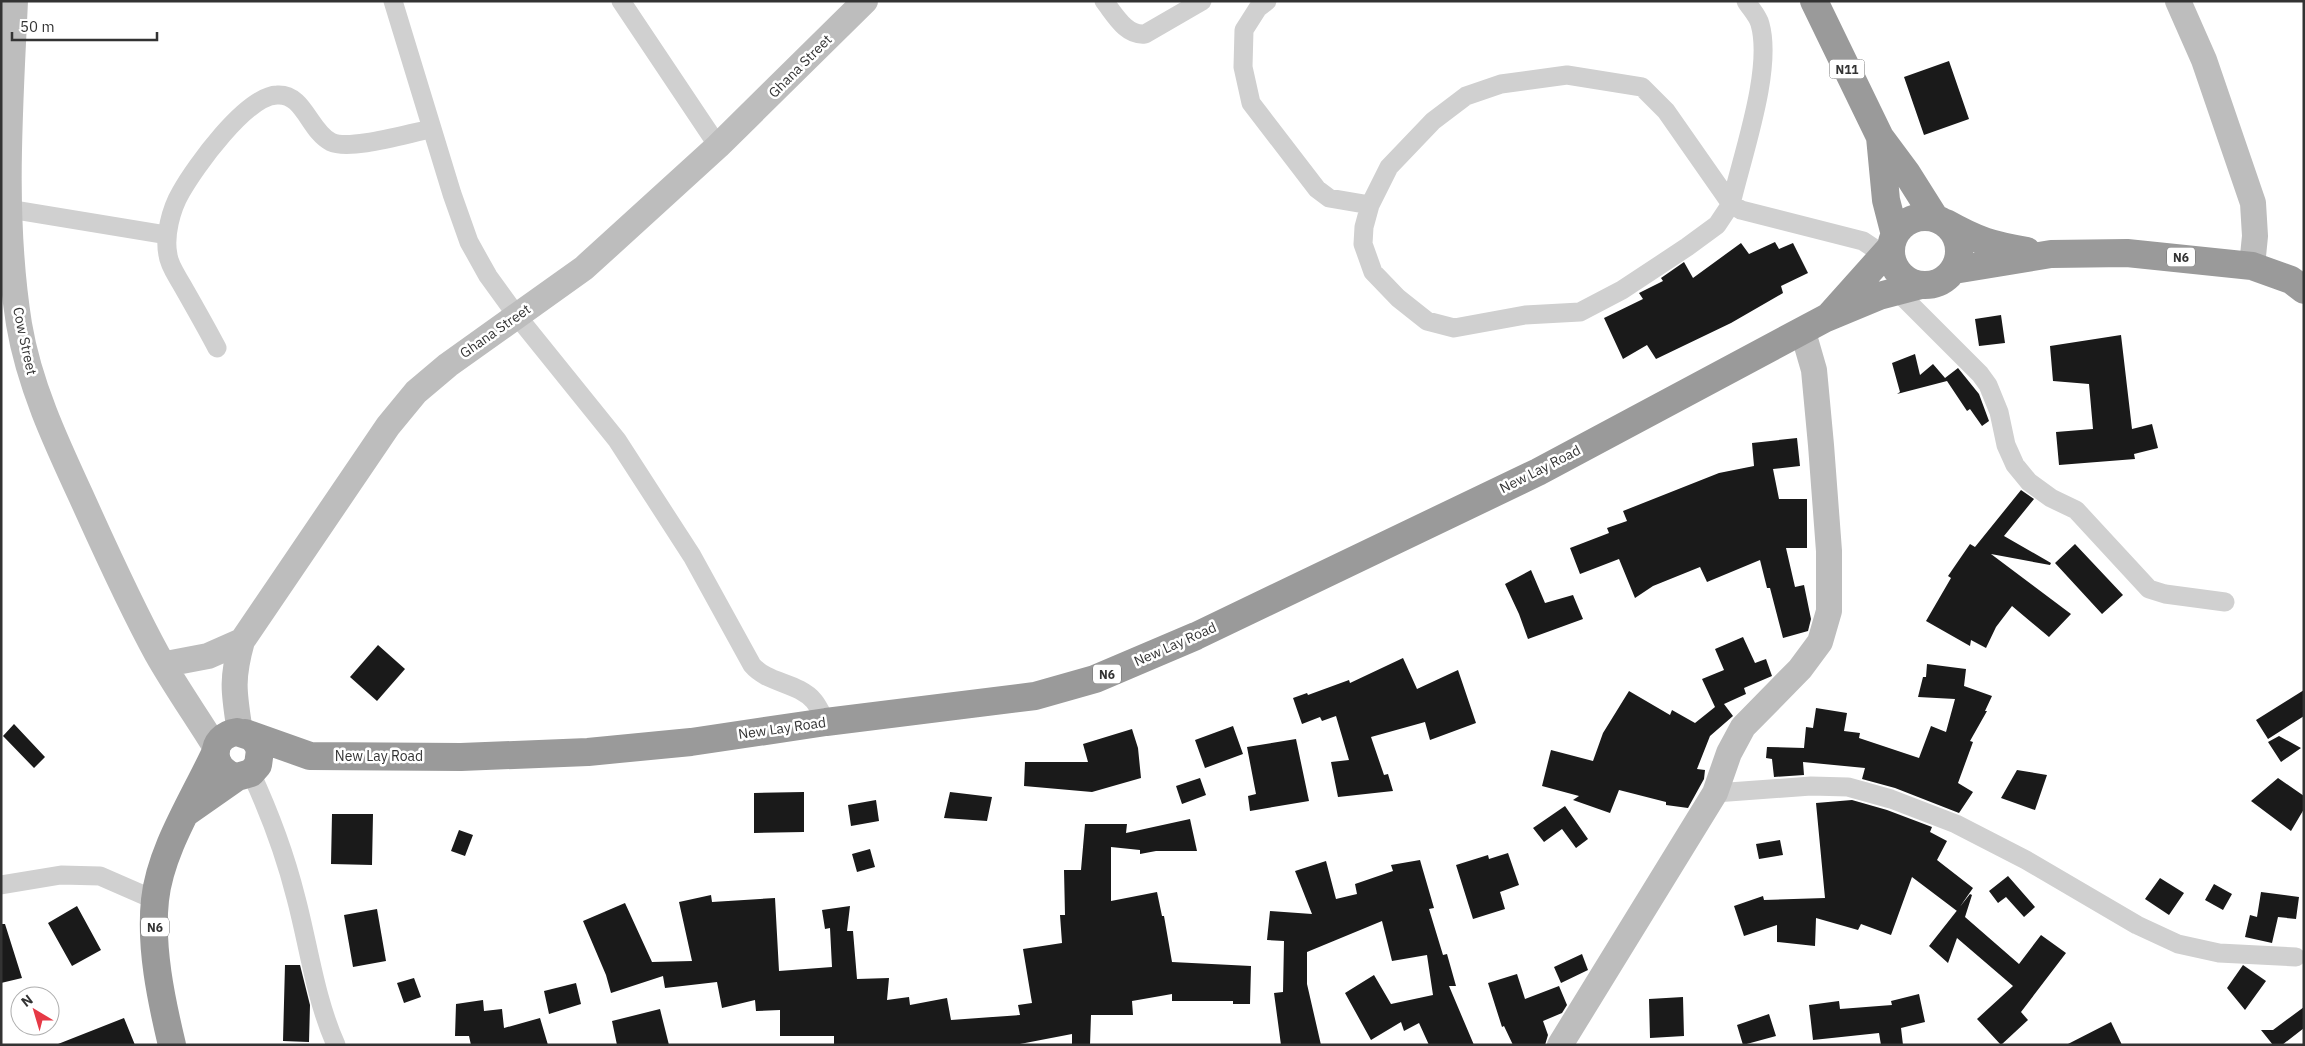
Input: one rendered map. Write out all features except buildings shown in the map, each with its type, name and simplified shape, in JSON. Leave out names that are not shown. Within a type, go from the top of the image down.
[{"type":"highway","name":"N11","points":[[1814,1],[1880,137],[1939,220]]},
{"type":"highway","name":"N11","points":[[1880,137],[1889,247]]},
{"type":"highway","name":"N6","points":[[1826,318],[1889,247],[1904,224],[1917,218],[1939,220],[1977,240],[1993,245],[2051,254]]},
{"type":"highway","points":[[1939,220],[1954,231],[1959,244],[1959,258],[1954,270]]},
{"type":"highway","points":[[1889,247],[1892,261],[1898,272],[1909,281],[1909,288]]},
{"type":"highway","name":"N6","points":[[1826,318],[1880,296],[1909,288],[1934,284],[1945,279],[1954,270],[2051,254],[2126,253],[2252,266],[2291,280],[2304,290]]},
{"type":"highway","name":"New Lay Road","points":[[310,756],[462,757],[588,752],[691,742],[826,722],[1034,696],[1095,679],[1196,636],[1538,472],[1803,332],[1826,318]]},
{"type":"highway","points":[[252,737],[260,750],[258,765],[247,774],[223,772],[216,759],[230,740],[252,737]]},
{"type":"highway","name":"N6","points":[[172,1045],[165,1018],[156,952],[155,900],[164,867],[186,813],[230,740],[310,756]]},
{"type":"highway","name":"N6","points":[[186,813],[247,774],[310,756]]},
{"type":"street","name":"Cow Street","points":[[15,1],[5,145],[11,256],[18,314],[28,367],[53,436],[110,560],[162,659],[230,740]]},
{"type":"street","points":[[393,1],[431,128],[469,242],[488,276],[517,316],[617,440],[692,556],[752,665],[759,673],[803,691],[814,701],[826,722]]},
{"type":"street","points":[[621,1],[718,146]]},
{"type":"street","name":"Ghana Street","points":[[230,740],[234,670],[242,641],[388,426],[410,399],[448,365],[584,268],[718,146],[865,1]]},
{"type":"street","points":[[1104,1],[1123,26],[1136,35],[1145,34],[1202,1]]},
{"type":"street","points":[[1268,1],[1258,8],[1244,30],[1243,67],[1251,103],[1317,189],[1328,198],[1370,205]]},
{"type":"street","points":[[1746,1],[1760,22],[1763,51],[1759,90],[1731,204],[1717,225],[1688,247],[1622,290],[1580,312],[1525,315],[1454,328],[1427,321],[1398,298],[1373,272],[1364,244],[1364,227],[1370,205],[1389,167],[1433,121],[1466,96],[1501,84],[1567,75],[1642,87],[1666,111],[1731,204],[1741,210],[1864,241],[1872,247],[1889,247]]},
{"type":"street","points":[[2178,1],[2204,60],[2253,203],[2256,236],[2252,266]]},
{"type":"street","points":[[217,348],[168,256],[167,235],[180,194],[216,141],[241,113],[274,95],[284,95],[295,100],[317,131],[332,142],[348,146],[431,128]]},
{"type":"street","points":[[9,209],[167,235]]},
{"type":"street","points":[[1909,288],[1988,385],[1999,412],[2006,446],[2012,459],[2029,482],[2051,498],[2076,510],[2149,589],[2165,594],[2225,602]]},
{"type":"street","points":[[1560,1045],[1715,793],[1729,753],[1743,727],[1800,669],[1820,642],[1829,611],[1829,551],[1814,370],[1803,332]]},
{"type":"street","points":[[162,659],[203,658],[242,641]]},
{"type":"street","points":[[247,774],[280,838],[296,896],[317,994],[336,1045]]},
{"type":"street","points":[[1715,793],[1811,786],[1848,787],[1891,799],[1956,824],[2026,860],[2136,925],[2178,944],[2219,953],[2296,958]]},
{"type":"street","points":[[1,885],[61,875],[100,876],[155,900]]}]
